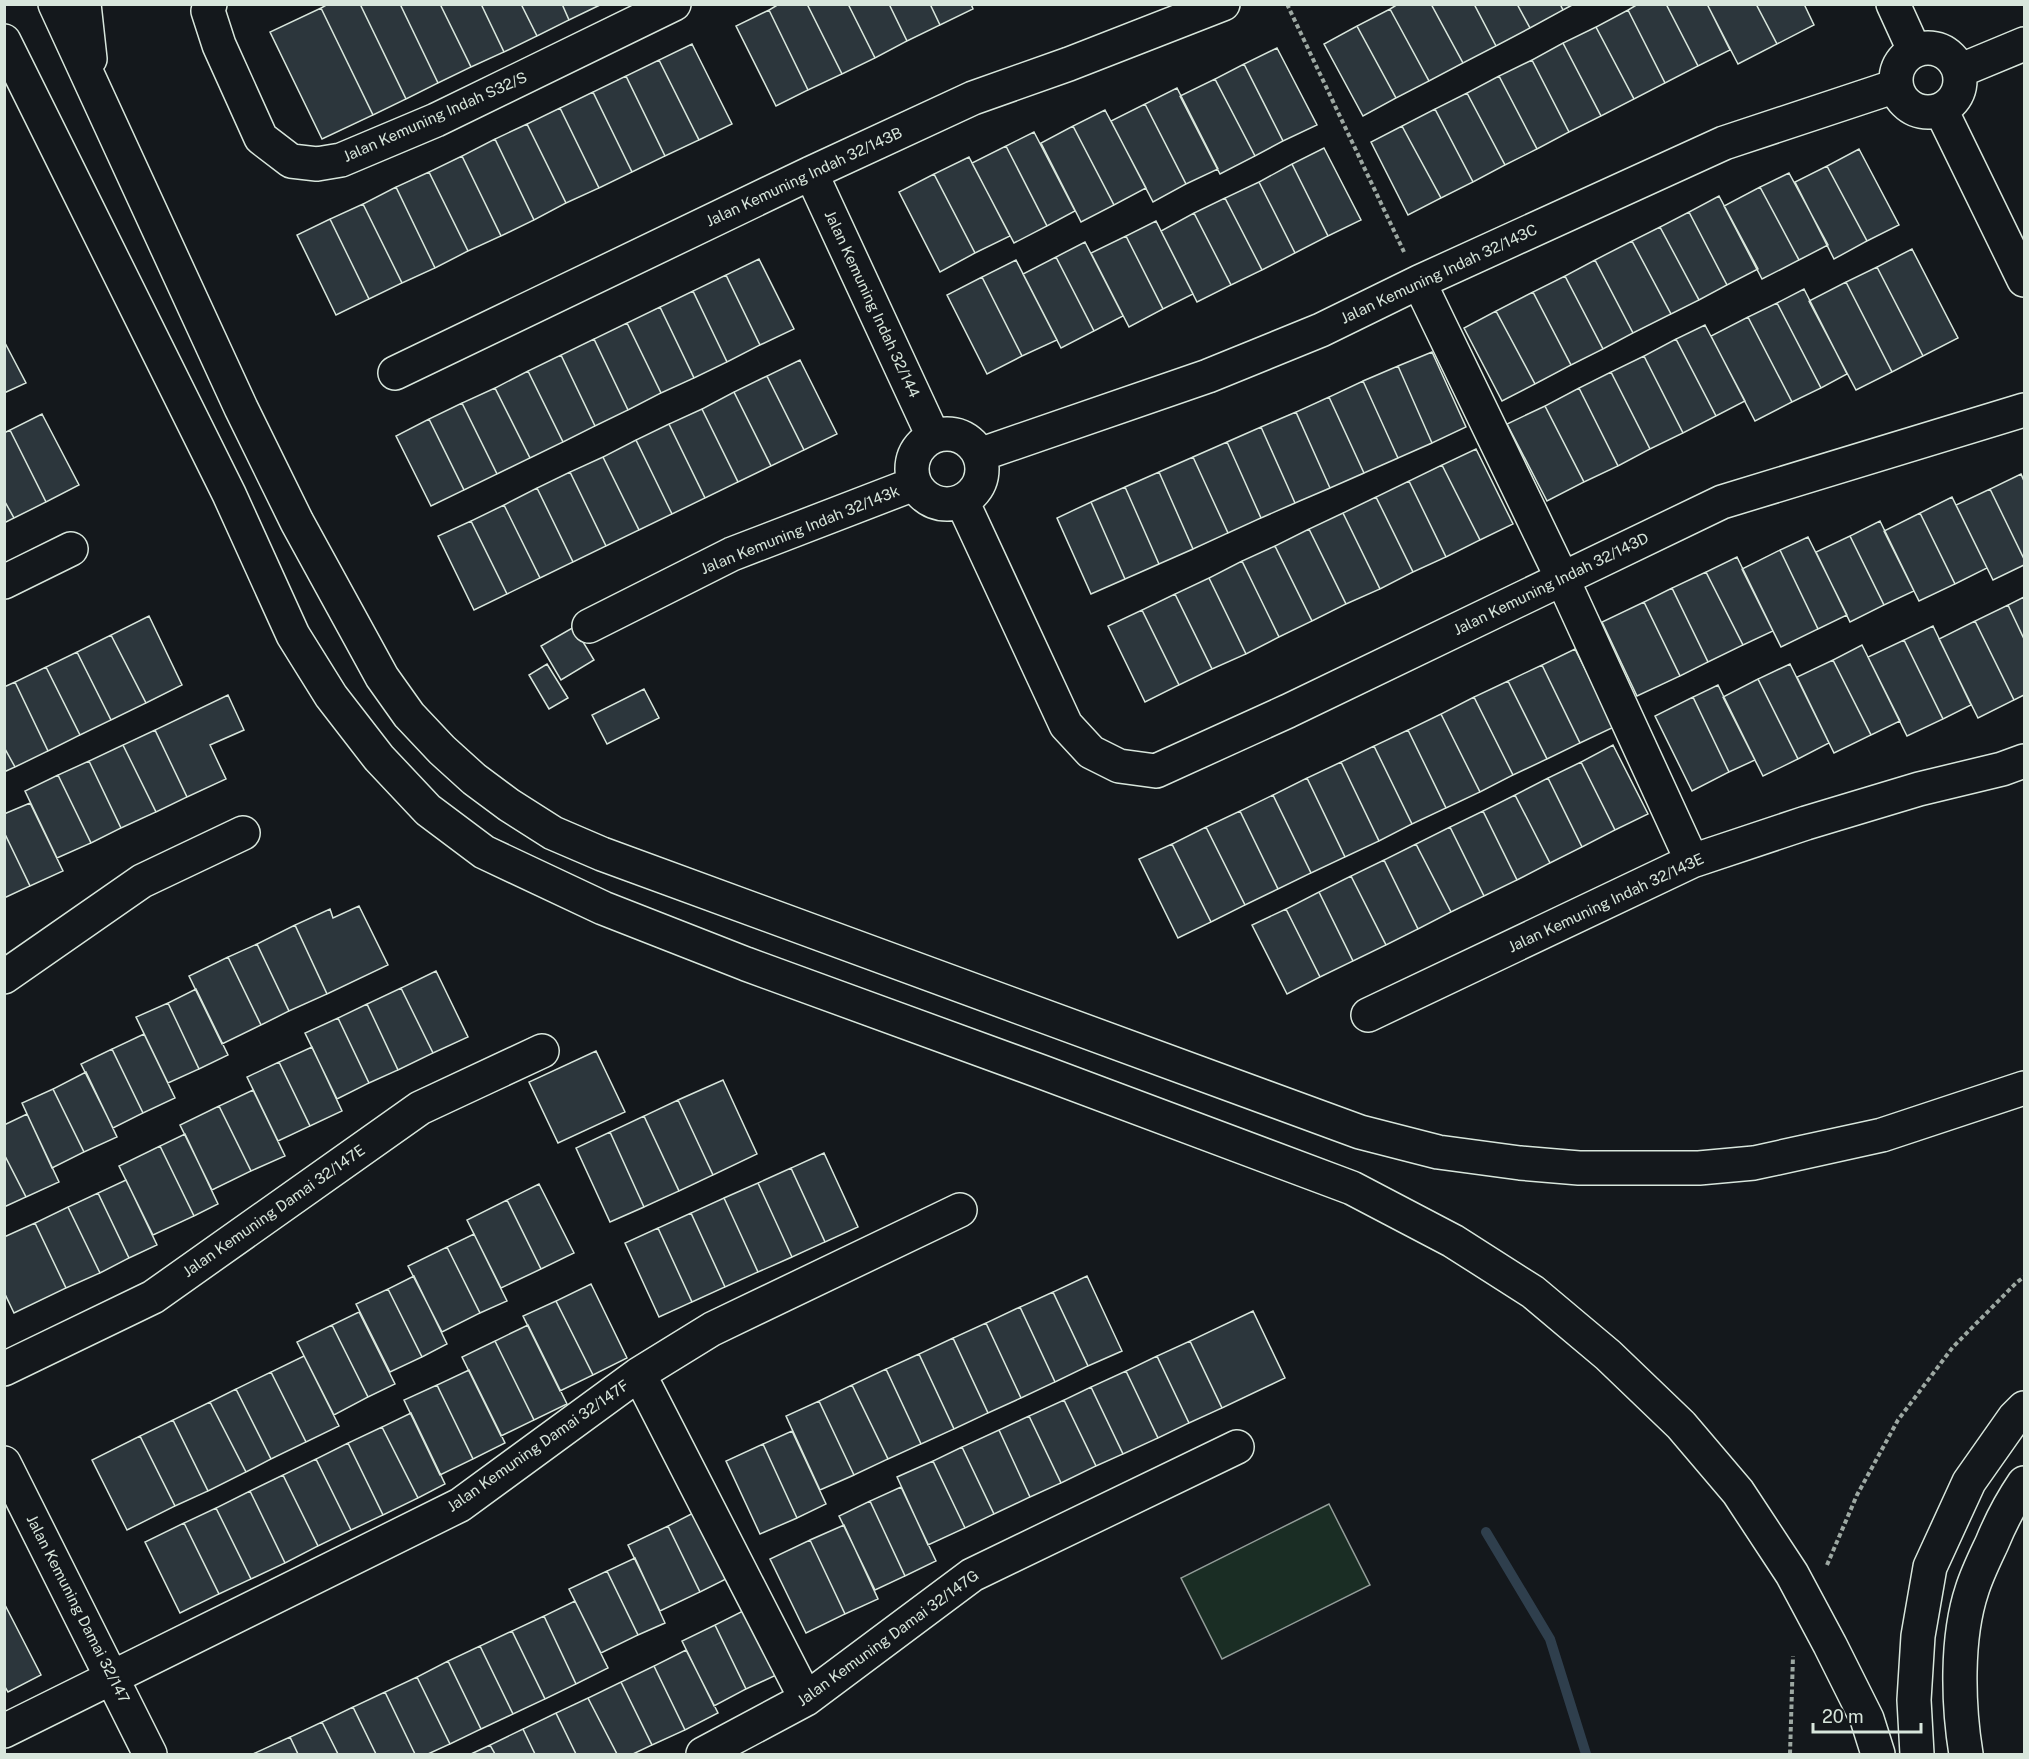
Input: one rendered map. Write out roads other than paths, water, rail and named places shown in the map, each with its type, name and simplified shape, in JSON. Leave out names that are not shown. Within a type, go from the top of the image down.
[{"type":"main road","points":[[55,4],[241,408],[297,522],[382,677],[408,715],[458,765],[509,806],[554,833],[602,854],[1359,1132],[1438,1152],[1579,1168],[1699,1168],[1754,1163],[1882,1135],[2025,1088]]},
{"type":"main road","points":[[84,4],[92,84]]},
{"type":"main road","name":"Jalan Kemuning Indah S32/S","points":[[210,4],[208,11],[219,45],[261,138],[291,161],[317,164],[341,160],[436,120],[674,4]]},
{"type":"main road","name":"Jalan Kemuning Indah 32/143B","points":[[395,373],[811,172],[973,98],[1223,4]]},
{"type":"main road","points":[[1893,4],[1914,50]]},
{"type":"main road","points":[[4,41],[229,494],[293,635],[331,696],[372,750],[428,810],[484,852],[603,908],[746,964],[1352,1188],[1453,1241],[1533,1292],[1608,1355],[1681,1425],[1738,1492],[1792,1574],[1830,1645],[1867,1719],[1878,1755]]},
{"type":"main road","points":[[1959,71],[2025,44]]},
{"type":"main road","points":[[1928,47],[1942,50],[1953,59],[1959,71],[1961,82],[1957,94],[1951,103],[1941,110],[1927,112],[1913,109],[1902,99],[1896,86],[1895,75],[1899,65],[1905,56],[1914,50],[1928,47]]},
{"type":"main road","name":"Jalan Kemuning Indah 32/143C","points":[[979,455],[1208,376],[1321,330],[1419,282],[1724,143],[1896,86]]},
{"type":"main road","points":[[1941,110],[2025,280]]},
{"type":"main road","name":"Jalan Kemuning Indah 32/144","points":[[811,172],[933,436]]},
{"type":"main road","points":[[1419,282],[1562,578],[1692,861]]},
{"type":"main road","name":"Jalan Kemuning Indah 32/143D","points":[[962,501],[1066,725],[1091,752],[1119,766],[1156,771],[1288,711],[1722,502],[2025,410]]},
{"type":"main road","points":[[955,434],[965,438],[974,446],[979,455],[982,465],[981,476],[977,486],[962,501],[940,504],[929,500],[914,484],[911,473],[915,451],[933,436],[955,434]]},
{"type":"main road","name":"Jalan Kemuning Indah 32/143k","points":[[589,626],[732,554],[914,484]]},
{"type":"main road","points":[[4,582],[71,549]]},
{"type":"main road","name":"Jalan Kemuning Indah 32/143E","points":[[1368,1015],[1692,861],[1919,789],[2002,769],[2025,761]]},
{"type":"main road","points":[[4,977],[142,881],[243,833]]},
{"type":"main road","name":"Jalan Kemuning Damai 32/147E","points":[[4,1369],[153,1297],[420,1108],[542,1051]]},
{"type":"main road","name":"Jalan Kemuning Damai 32/147F","points":[[4,1731],[460,1505],[639,1374],[712,1329],[960,1210]]},
{"type":"main road","points":[[639,1374],[806,1699]]},
{"type":"main road","points":[[1917,1755],[1914,1700],[1918,1636],[1930,1567],[1969,1482],[2014,1418],[2025,1408]]},
{"type":"main road","name":"Jalan Kemuning Damai 32/147G","points":[[703,1755],[806,1699],[972,1575],[1237,1448]]},
{"type":"main road","name":"Jalan Kemuning Damai 32/147","points":[[4,1463],[150,1755]]},
{"type":"main road","points":[[1966,1755],[1961,1722],[1960,1675],[1962,1636],[1971,1591],[2009,1504],[2025,1483]]},
{"type":"waterway","points":[[1486,1532],[1550,1639],[1586,1754]]}]
